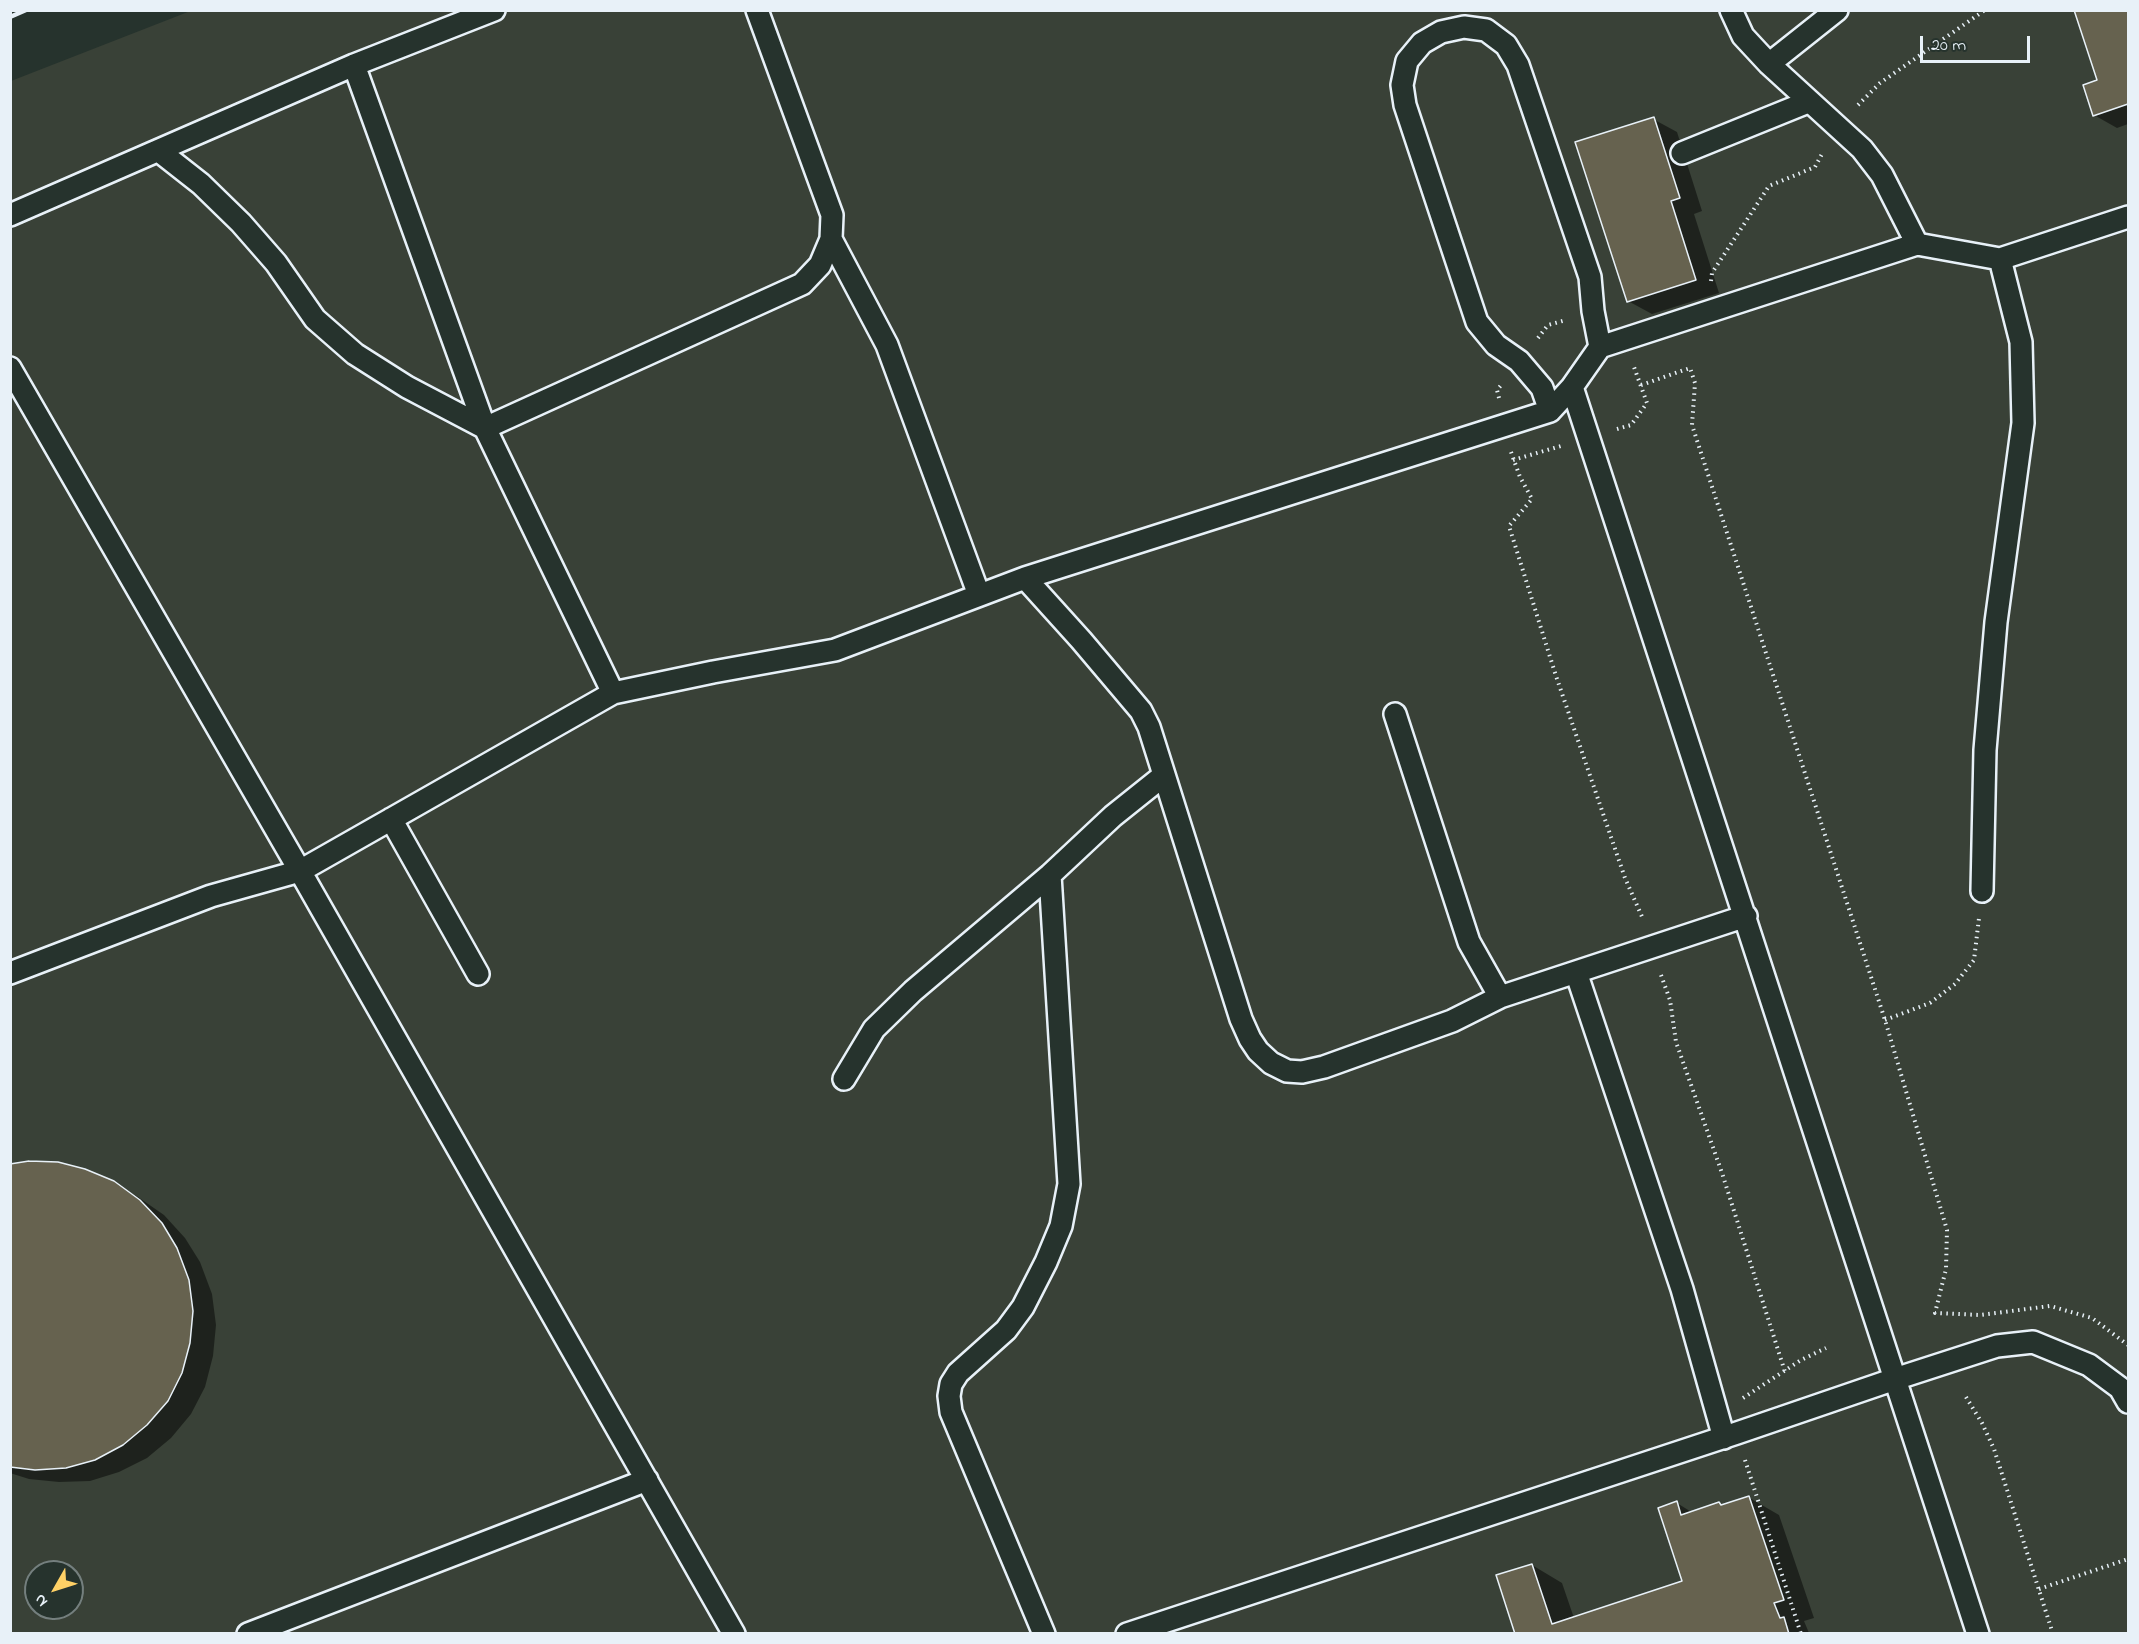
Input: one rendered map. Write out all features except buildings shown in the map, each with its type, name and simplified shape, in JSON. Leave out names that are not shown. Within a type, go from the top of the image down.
[{"type":"lane","points":[[10,215],[354,65],[494,10]]},
{"type":"lane","points":[[485,428],[802,284],[820,265],[831,239],[832,215],[757,10]]},
{"type":"lane","points":[[1731,10],[1743,36],[1768,64],[1862,149],[1882,175],[1917,244]]},
{"type":"lane","points":[[1768,64],[1837,10]]},
{"type":"lane","points":[[1550,411],[1542,388],[1519,361],[1496,345],[1477,322],[1405,105],[1402,85],[1407,61],[1422,43],[1441,32],[1464,27],[1486,30],[1506,45],[1518,64],[1590,277],[1593,311],[1600,347]]},
{"type":"lane","points":[[354,65],[485,428],[613,693]]},
{"type":"lane","points":[[1682,153],[1808,102]]},
{"type":"lane","points":[[159,151],[201,184],[241,223],[276,263],[315,319],[355,354],[407,387],[485,428]]},
{"type":"lane","points":[[10,974],[211,896],[300,871],[613,693],[835,650],[1025,578],[1550,411],[1572,387],[1600,347],[1917,244],[2000,259],[2128,217]]},
{"type":"lane","points":[[831,239],[887,345],[979,595]]},
{"type":"lane","points":[[1982,891],[1985,750],[1996,622],[2023,423],[2021,342],[2000,259]]},
{"type":"lane","points":[[10,368],[300,871],[734,1634]]},
{"type":"lane","points":[[1572,387],[1978,1634]]},
{"type":"lane","points":[[1025,578],[1141,711],[1149,728],[1241,1019],[1258,1051],[1271,1063],[1287,1071],[1302,1072],[1324,1067],[1452,1022],[1500,997],[1746,916]]},
{"type":"lane","points":[[1395,714],[1469,942],[1500,997]]},
{"type":"lane","points":[[844,1079],[874,1029],[912,991],[1050,875],[1113,816],[1164,776]]},
{"type":"lane","points":[[391,819],[478,974]]},
{"type":"lane","points":[[1044,1634],[951,1412],[949,1396],[951,1384],[958,1373],[1006,1330],[1023,1307],[1061,1226],[1069,1185],[1050,875]]},
{"type":"lane","points":[[1576,972],[1682,1289],[1724,1438]]},
{"type":"lane","points":[[1127,1634],[1176,1626],[1997,1346],[2033,1342],[2089,1365],[2120,1388],[2128,1402]]},
{"type":"lane","points":[[248,1634],[647,1480]]},
{"type":"path","points":[[1710,286],[1712,273],[1769,186],[1815,167],[1838,127],[1880,83],[1985,10]]},
{"type":"path","points":[[1641,385],[1690,368],[1695,383],[1692,425],[1885,1020],[1947,1230],[1946,1269],[1935,1313]]},
{"type":"path","points":[[1509,526],[1532,500],[1513,460]]},
{"type":"path","points":[[1885,1020],[1929,1003],[1955,984],[1968,968],[1974,960],[1982,891]]},
{"type":"path","points":[[1739,1400],[1801,1360],[1826,1348]]},
{"type":"path","points":[[1965,1397],[1982,1423],[1994,1449],[2053,1634]]},
{"type":"path","points":[[1742,1450],[1801,1634]]},
{"type":"path","points":[[2039,1589],[2128,1559]]},
{"type":"shaded area","points":[[193,10],[2128,11],[2128,1633],[11,1634],[11,81]]},
{"type":"railway","points":[[10,17],[26,10]]}]
